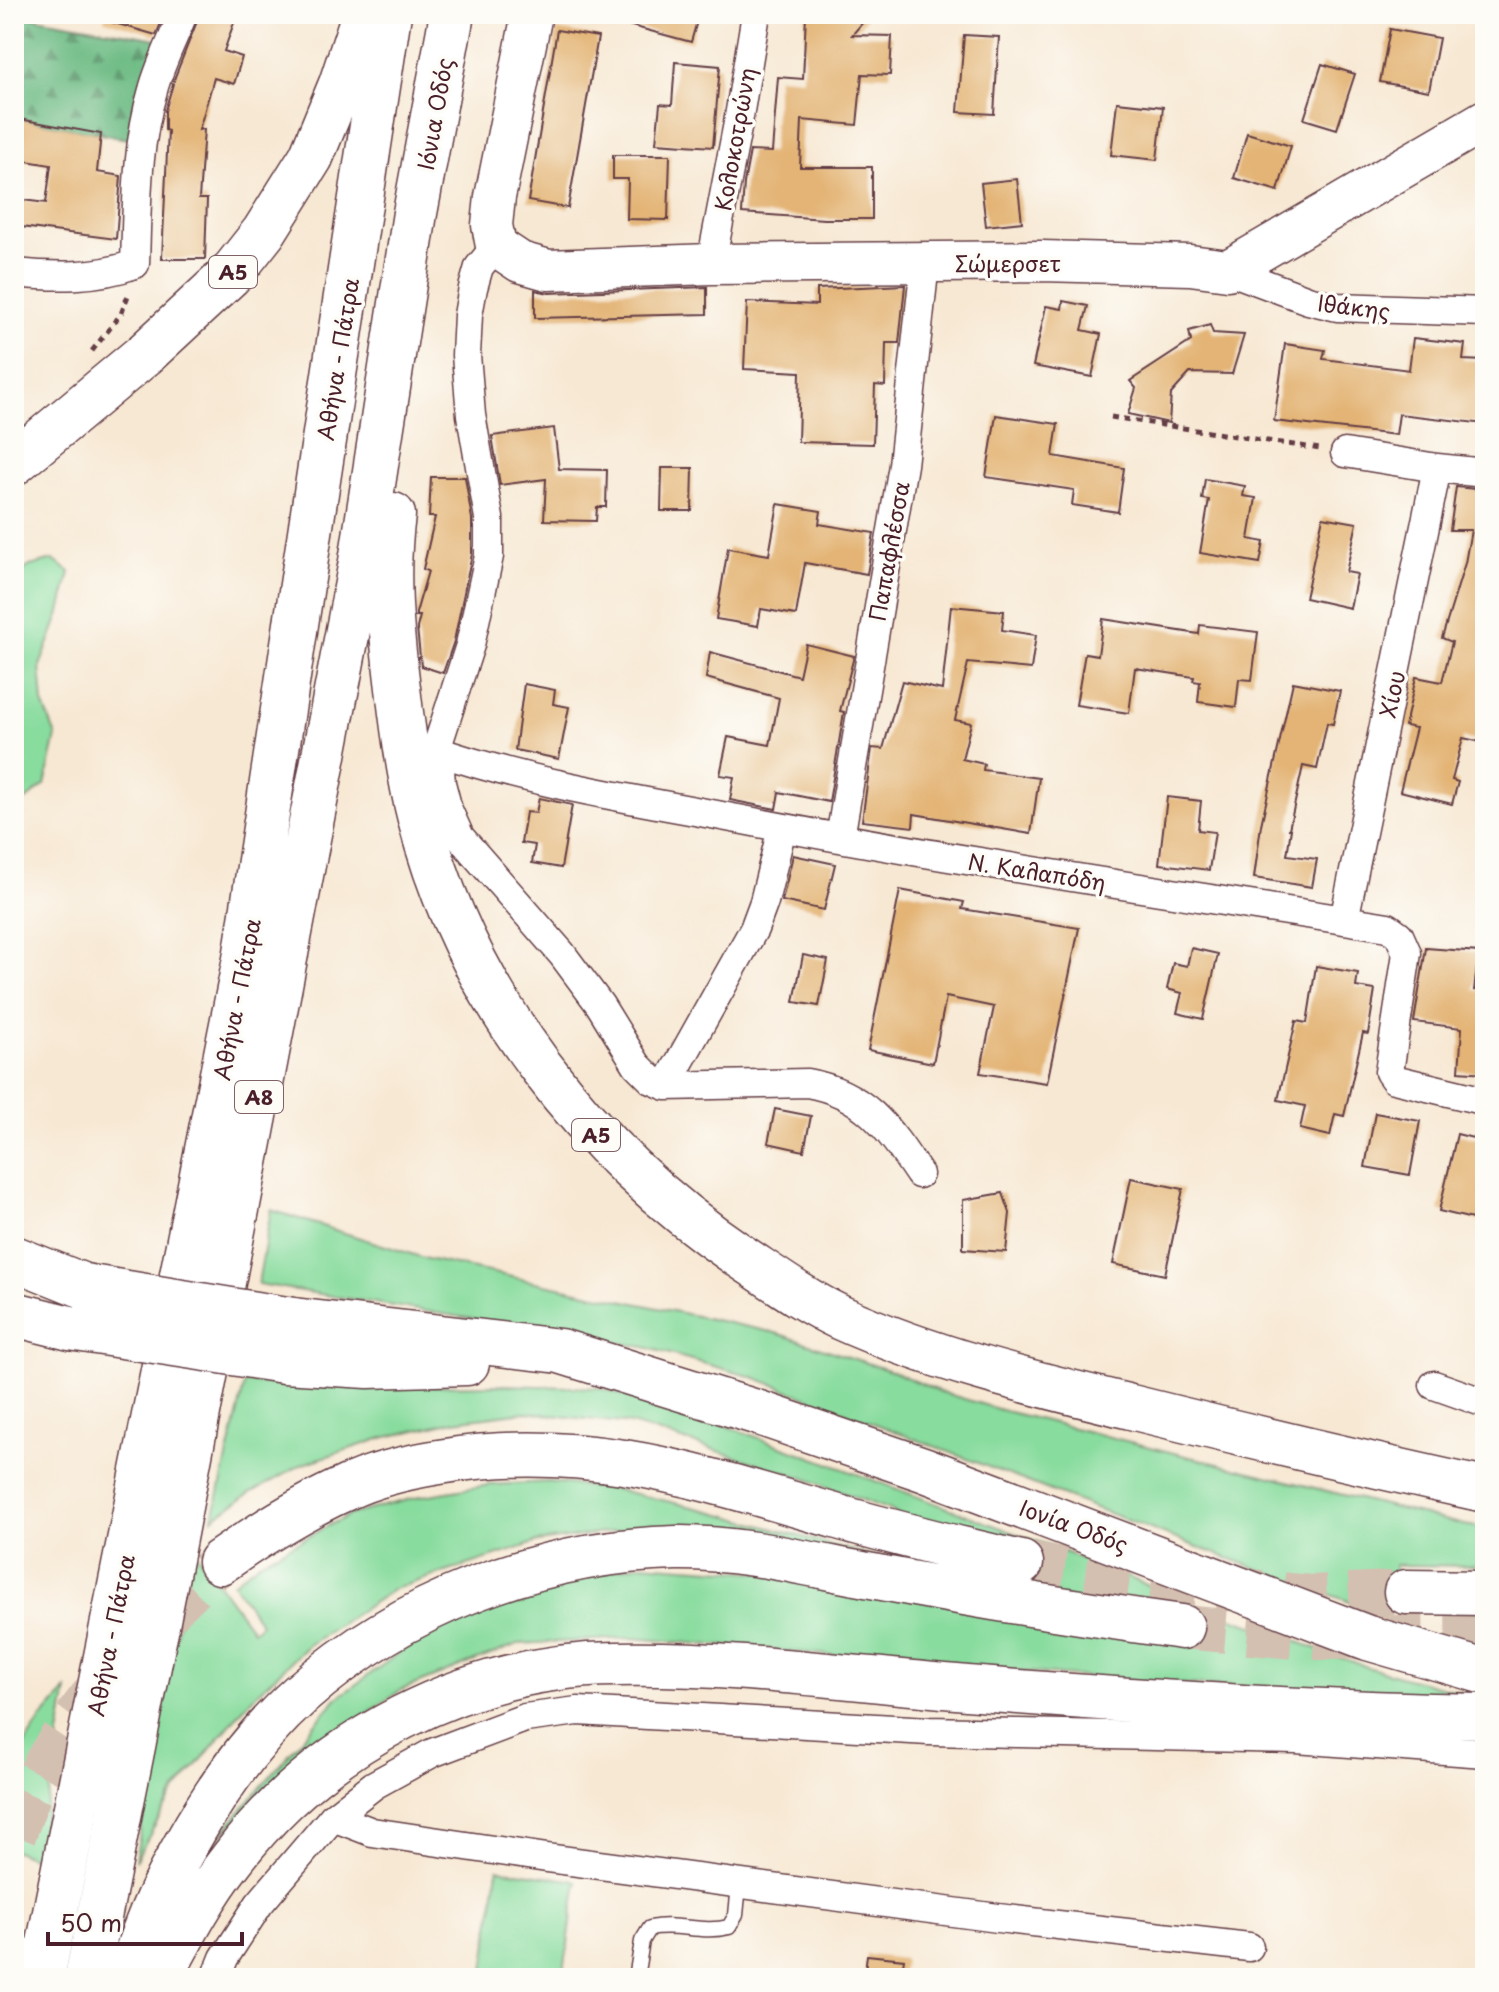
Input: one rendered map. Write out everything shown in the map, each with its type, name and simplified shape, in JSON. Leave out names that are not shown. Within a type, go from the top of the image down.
[{"type":"highway","name":"Α5","points":[[14,463],[145,354],[239,265],[264,232],[311,157],[341,84],[364,14]]},
{"type":"highway","name":"Αθήνα - Πάτρα","points":[[42,1978],[245,959],[389,14]]},
{"type":"highway","name":"Ιόνια Οδός","points":[[415,213],[452,14]]},
{"type":"highway","name":"Α5","points":[[415,213],[414,358],[389,545],[391,634],[403,730],[420,819],[450,907],[486,980],[531,1052],[582,1120],[644,1183],[703,1231],[836,1316],[939,1356],[1062,1390],[1311,1452],[1485,1490]]},
{"type":"highway","name":"Αθήνα - Πάτρα","points":[[87,1978],[358,577],[415,213]]},
{"type":"highway","points":[[14,1258],[84,1286],[289,1341]]},
{"type":"highway","points":[[14,1314],[70,1328],[289,1341]]},
{"type":"highway","name":"Ιονία Οδός","points":[[289,1341],[560,1351],[661,1381],[923,1469],[1368,1638],[1485,1672]]},
{"type":"highway","points":[[220,1562],[269,1528],[348,1487],[406,1467],[505,1453],[560,1453],[614,1458],[742,1488],[914,1539],[1021,1563]]},
{"type":"highway","points":[[130,1978],[135,1957],[167,1878],[203,1813],[244,1757],[300,1695],[360,1648],[428,1609],[507,1578],[567,1560],[679,1548],[748,1554],[1040,1607],[1182,1627]]},
{"type":"highway","points":[[1406,1592],[1485,1593]]},
{"type":"highway","points":[[160,1978],[203,1899],[233,1857],[269,1815],[308,1780],[349,1748],[402,1716],[470,1688],[527,1673],[613,1663],[710,1666],[1167,1705],[1485,1716]]},
{"type":"street","points":[[14,273],[72,276],[107,272],[135,264],[138,176],[145,121],[153,87],[183,14]]},
{"type":"street","points":[[532,14],[495,197],[492,225],[496,246],[479,267],[468,315],[466,371],[489,518],[489,556],[470,645],[437,751],[445,796],[460,837],[562,954],[600,1005],[637,1065],[652,1080],[666,1086],[792,1083],[830,1087],[851,1097],[877,1117],[919,1174]]},
{"type":"street","name":"Κολοκοτρώνη","points":[[711,264],[756,14]]},
{"type":"street","points":[[1228,270],[1485,120]]},
{"type":"street","name":"Σώμερσετ","points":[[496,246],[520,262],[548,270],[711,264],[925,263],[1148,263],[1228,270]]},
{"type":"street","name":"Παπαφλέσσα","points":[[840,838],[903,465],[925,263]]},
{"type":"street","name":"Ιθάκης","points":[[1228,270],[1308,300],[1337,307],[1485,312]]},
{"type":"street","points":[[1345,453],[1485,473]]},
{"type":"street","name":"Χίου","points":[[1344,920],[1437,468]]},
{"type":"street","name":"Ν. Καλαπόδη","points":[[437,751],[472,763],[589,790],[782,828],[1388,927],[1399,935],[1407,953],[1389,1072],[1394,1079],[1485,1101]]},
{"type":"street","points":[[666,1086],[760,916],[782,828]]},
{"type":"street","points":[[1434,1385],[1485,1403]]},
{"type":"street","points":[[216,1978],[224,1958],[259,1904],[333,1817],[374,1785],[432,1753],[525,1718],[578,1711],[929,1731],[1296,1739],[1485,1753]]},
{"type":"street","points":[[333,1817],[372,1832],[739,1885],[1249,1947]]},
{"type":"lane","points":[[636,1978],[642,1941],[650,1928],[664,1925],[715,1931],[729,1927],[736,1915],[739,1885]]},
{"type":"path","points":[[83,362],[121,314],[131,288],[135,264]]},
{"type":"path","points":[[1111,417],[1345,453]]},
{"type":"green space","points":[[14,14],[163,40],[134,140],[14,118]]},
{"type":"green space","points":[[53,560],[70,572],[59,616],[40,666],[43,703],[56,736],[45,785],[21,804],[14,802],[14,577],[30,566]]},
{"type":"green space","points":[[271,1210],[427,1259],[776,1333],[1001,1410],[1485,1528],[1485,1566],[1395,1565],[1391,1614],[1200,1548],[756,1378],[645,1347],[258,1284]]},
{"type":"green space","points":[[245,1382],[309,1387],[506,1385],[600,1388],[710,1420],[1370,1668],[1485,1699],[1144,1682],[631,1638],[518,1644],[401,1690],[322,1745],[215,1841],[336,1699],[425,1634],[519,1588],[642,1564],[1024,1591],[890,1510],[801,1477],[631,1424],[525,1412],[454,1421],[383,1438],[303,1464],[213,1518]]},
{"type":"green space","points":[[549,1482],[614,1489],[714,1512],[888,1561],[735,1537],[631,1529],[538,1542],[394,1589],[308,1645],[251,1699],[171,1797],[135,1861],[192,1548],[253,1631],[261,1624],[233,1583],[259,1562],[349,1515],[423,1496],[490,1485]]},
{"type":"green space","points":[[67,1690],[37,1860],[14,1850],[14,1761],[41,1719]]},
{"type":"green space","points":[[498,1869],[577,1881],[563,1978],[483,1978]]},
{"type":"building","points":[[105,14],[165,14],[156,35],[104,20]]},
{"type":"building","points":[[200,14],[237,14],[224,51],[242,57],[234,84],[214,78],[199,130],[204,129],[199,199],[207,199],[205,259],[162,259],[168,131],[165,130],[165,111]]},
{"type":"building","points":[[614,14],[699,14],[691,42],[613,21]]},
{"type":"building","points":[[806,14],[870,14],[852,35],[892,36],[890,75],[862,74],[857,125],[802,120],[800,167],[872,167],[872,219],[742,213],[750,151],[772,152],[778,77],[803,79]]},
{"type":"building","points":[[1390,29],[1439,38],[1429,91],[1380,82]]},
{"type":"building","points":[[557,30],[598,37],[568,208],[528,201]]},
{"type":"building","points":[[964,35],[999,37],[994,114],[958,112]]},
{"type":"building","points":[[675,62],[720,66],[713,147],[656,143],[660,104],[672,105]]},
{"type":"building","points":[[1322,64],[1355,74],[1337,129],[1304,119]]},
{"type":"building","points":[[1117,102],[1163,107],[1157,160],[1111,155]]},
{"type":"building","points":[[14,118],[101,134],[97,172],[121,176],[116,239],[14,226],[14,199],[46,203],[51,165],[14,159]]},
{"type":"building","points":[[1247,133],[1291,146],[1278,191],[1234,178]]},
{"type":"building","points":[[613,155],[670,155],[668,220],[627,219],[628,179],[613,179]]},
{"type":"building","points":[[1017,179],[1022,222],[986,226],[981,183]]},
{"type":"building","points":[[905,285],[899,343],[886,343],[885,386],[875,385],[873,444],[798,442],[800,372],[744,369],[747,302],[817,305],[817,289]]},
{"type":"building","points":[[707,287],[707,314],[535,318],[535,290],[549,293]]},
{"type":"building","points":[[1063,301],[1088,306],[1082,330],[1101,334],[1092,377],[1033,366],[1046,306],[1062,309]]},
{"type":"building","points":[[1210,325],[1213,333],[1244,335],[1232,374],[1190,373],[1171,394],[1169,423],[1128,414],[1136,388],[1130,381],[1191,341],[1189,331]]},
{"type":"building","points":[[1413,338],[1465,344],[1463,360],[1485,361],[1485,424],[1399,414],[1396,435],[1274,421],[1285,344],[1325,350],[1323,359],[1409,370]]},
{"type":"building","points":[[996,415],[1058,424],[1053,456],[1124,468],[1118,512],[1072,505],[1074,490],[986,477]]},
{"type":"building","points":[[554,428],[559,469],[607,470],[606,507],[597,507],[596,521],[544,520],[546,479],[500,485],[492,436]]},
{"type":"building","points":[[662,468],[693,468],[692,511],[661,511]]},
{"type":"building","points":[[431,477],[465,477],[472,519],[472,554],[454,641],[443,673],[421,666],[417,628],[420,616],[416,616],[428,571],[423,569],[435,517],[429,517]]},
{"type":"building","points":[[1205,479],[1245,486],[1243,496],[1256,498],[1249,539],[1264,542],[1260,563],[1200,553],[1209,500],[1202,499]]},
{"type":"building","points":[[1456,487],[1485,490],[1485,726],[1481,742],[1463,738],[1452,780],[1458,782],[1452,804],[1400,791],[1416,728],[1405,726],[1416,677],[1442,682],[1452,642],[1442,638],[1465,563],[1471,530],[1450,530]]},
{"type":"building","points":[[778,504],[821,511],[819,524],[874,533],[867,574],[805,563],[796,615],[761,609],[758,626],[716,619],[728,548],[769,555]]},
{"type":"building","points":[[1323,517],[1357,523],[1346,572],[1357,574],[1350,608],[1305,598]]},
{"type":"building","points":[[951,606],[1004,611],[1002,630],[1036,635],[1031,669],[968,663],[955,720],[971,723],[962,759],[984,764],[983,770],[1039,778],[1031,834],[914,814],[913,827],[862,821],[872,748],[883,749],[902,681],[942,690]]},
{"type":"building","points":[[1103,619],[1199,634],[1200,625],[1258,632],[1252,680],[1239,679],[1236,707],[1198,702],[1200,682],[1193,681],[1194,677],[1135,668],[1129,713],[1076,705],[1085,653],[1098,655]]},
{"type":"building","points":[[806,644],[854,656],[840,711],[844,712],[829,802],[779,792],[776,809],[730,800],[734,777],[720,775],[728,737],[770,745],[779,698],[706,678],[710,652],[799,676]]},
{"type":"building","points":[[1293,682],[1340,691],[1333,724],[1327,723],[1317,769],[1303,766],[1289,829],[1287,855],[1317,859],[1312,887],[1254,878],[1261,825]]},
{"type":"building","points":[[524,684],[555,690],[553,704],[569,707],[559,759],[515,750]]},
{"type":"building","points":[[1167,797],[1201,801],[1198,830],[1215,832],[1209,870],[1159,864]]},
{"type":"building","points":[[539,798],[572,805],[561,868],[532,863],[535,845],[521,843],[526,812],[536,813]]},
{"type":"building","points":[[793,855],[835,864],[824,910],[782,901]]},
{"type":"building","points":[[900,890],[964,902],[962,909],[1079,928],[1047,1083],[980,1073],[994,1007],[946,997],[933,1063],[868,1050]]},
{"type":"building","points":[[1191,948],[1218,954],[1203,1019],[1177,1013],[1182,993],[1167,989],[1173,963],[1187,966]]},
{"type":"building","points":[[1426,948],[1479,952],[1474,990],[1485,991],[1485,1073],[1459,1071],[1462,1028],[1414,1022]]},
{"type":"building","points":[[803,955],[828,960],[819,1006],[794,1002]]},
{"type":"building","points":[[1316,966],[1358,973],[1356,987],[1375,990],[1368,1034],[1363,1033],[1344,1116],[1335,1114],[1330,1136],[1300,1129],[1305,1106],[1278,1100],[1296,1021],[1307,1023]]},
{"type":"building","points":[[775,1109],[811,1116],[804,1151],[768,1143]]},
{"type":"building","points":[[1375,1113],[1420,1121],[1410,1175],[1365,1167]]},
{"type":"building","points":[[1457,1134],[1485,1141],[1485,1222],[1439,1211]]},
{"type":"building","points":[[1131,1178],[1183,1189],[1165,1275],[1113,1264]]},
{"type":"building","points":[[1003,1193],[1010,1213],[1006,1252],[963,1249],[963,1200]]},
{"type":"building","points":[[867,1955],[904,1959],[901,1978],[864,1978]]},
{"type":"tunnel","points":[[14,1835],[32,1789],[71,1724],[118,1665],[220,1562]]},
{"type":"tunnel","points":[[1021,1563],[1156,1582],[1310,1597],[1406,1592]]},
{"type":"tunnel","points":[[1182,1627],[1306,1638],[1485,1636]]}]
